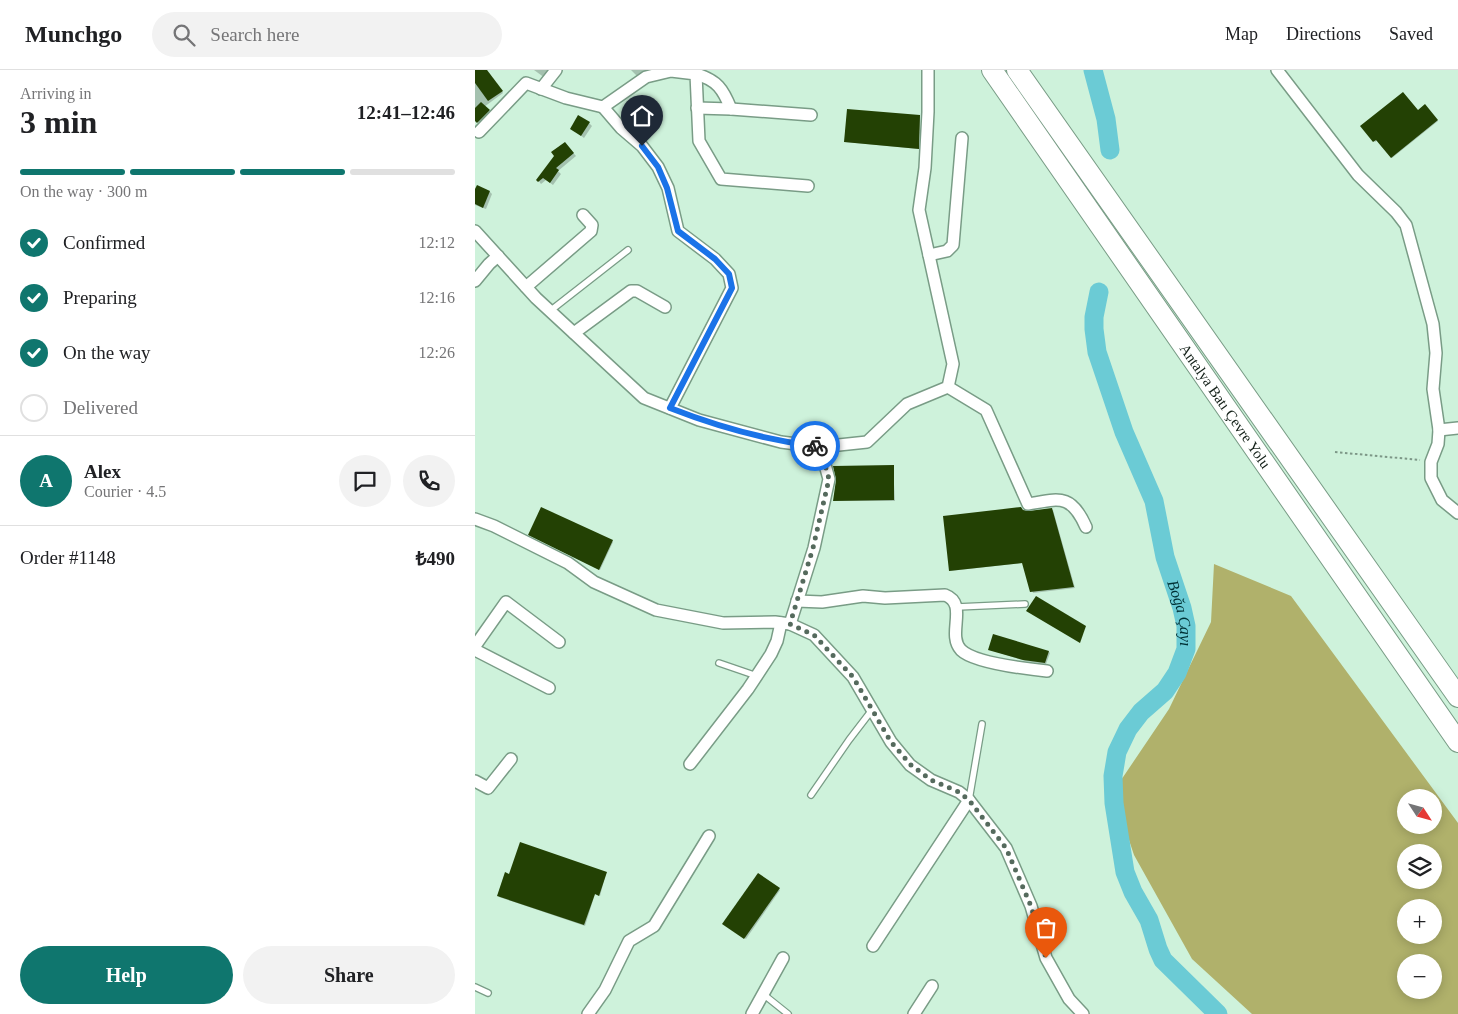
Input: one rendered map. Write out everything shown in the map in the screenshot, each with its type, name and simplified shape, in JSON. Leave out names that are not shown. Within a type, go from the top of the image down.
[{"type":"highway","name":"Antalya Batı Çevre Yolu","points":[[992,70],[1458,742]]},
{"type":"highway","name":"Antalya Batı Çevre Yolu","points":[[1017,70],[1458,696]]},
{"type":"street","points":[[541,88],[556,70]]},
{"type":"street","points":[[928,70],[927,131],[919,210],[953,364],[948,387]]},
{"type":"street","points":[[1277,70],[1358,174],[1396,212],[1405,224],[1433,324],[1436,353],[1433,389],[1439,430],[1438,444],[1431,462],[1431,478],[1441,500],[1458,512]]},
{"type":"street","points":[[603,107],[646,77],[671,71],[696,74],[709,78],[725,93],[731,109]]},
{"type":"street","points":[[696,74],[699,141],[721,179],[809,186]]},
{"type":"street","points":[[476,134],[526,83],[566,98],[603,107],[621,128],[642,146],[658,167],[667,188],[678,231],[715,259],[729,274],[732,288],[670,408]]},
{"type":"street","points":[[697,108],[811,115]]},
{"type":"street","points":[[929,256],[947,251],[953,245],[962,138]]},
{"type":"street","points":[[526,287],[591,231],[592,225],[583,215]]},
{"type":"street","points":[[475,231],[550,311],[643,398],[699,420],[781,442],[820,447],[867,442],[907,404],[948,387]]},
{"type":"street","points":[[475,281],[498,256]]},
{"type":"street","points":[[574,333],[631,291],[637,291],[665,307]]},
{"type":"street","points":[[948,387],[987,410],[1028,504],[1062,500],[1074,506],[1086,527]]},
{"type":"street","points":[[1439,430],[1458,428]]},
{"type":"street","points":[[690,764],[757,676],[771,654],[797,601],[813,548],[829,479],[820,447]]},
{"type":"street","points":[[475,519],[568,562],[594,582],[657,610],[723,624],[785,624],[814,635],[853,677],[891,742],[911,765],[931,780],[959,792],[969,800],[1006,848],[1031,906],[1046,958],[1069,999],[1083,1014]]},
{"type":"street","points":[[797,601],[822,602],[863,596],[885,598],[945,595],[952,599],[957,607],[955,636],[958,646],[963,652],[981,659],[1047,671]]},
{"type":"street","points":[[475,646],[506,602],[559,642]]},
{"type":"street","points":[[475,650],[549,688]]},
{"type":"street","points":[[475,781],[488,788],[511,759]]},
{"type":"street","points":[[873,946],[969,800]]},
{"type":"street","points":[[588,1014],[605,990],[629,941],[654,926],[709,836]]},
{"type":"street","points":[[752,1014],[783,958]]},
{"type":"street","points":[[914,1014],[932,986]]},
{"type":"lane","points":[[550,311],[628,250]]},
{"type":"lane","points":[[957,607],[1025,604]]},
{"type":"lane","points":[[719,663],[757,676]]},
{"type":"lane","points":[[811,795],[872,710]]},
{"type":"lane","points":[[969,800],[982,724]]},
{"type":"lane","points":[[475,987],[488,993]]},
{"type":"lane","points":[[763,994],[788,1014]]},
{"type":"path","points":[[1335,452],[1431,462]]},
{"type":"green space","points":[[1214,564],[1291,596],[1433,789],[1397,789],[1397,834],[1443,834],[1443,803],[1458,823],[1458,1014],[1252,1014],[1192,959],[1134,855],[1113,792],[1169,709],[1211,622]]},
{"type":"building","points":[[475,70],[487,70],[503,91],[488,101],[475,83]]},
{"type":"building","points":[[1403,92],[1418,110],[1425,104],[1438,120],[1391,158],[1376,140],[1373,142],[1360,126]]},
{"type":"building","points":[[481,102],[490,110],[477,123],[475,121],[475,108]]},
{"type":"building","points":[[847,109],[920,115],[919,149],[844,142]]},
{"type":"building","points":[[578,115],[590,122],[581,136],[570,129]]},
{"type":"building","points":[[565,142],[574,153],[556,168],[559,170],[550,183],[543,178],[538,182],[536,180],[554,156],[551,152]]},
{"type":"building","points":[[477,185],[490,191],[483,208],[475,204],[475,189]]},
{"type":"building","points":[[894,465],[894,500],[833,501],[836,480],[833,466]]},
{"type":"building","points":[[541,507],[613,540],[599,570],[528,535]]},
{"type":"building","points":[[1021,507],[1023,510],[1029,511],[1052,508],[1074,587],[1030,592],[1022,563],[949,571],[943,516]]},
{"type":"building","points":[[1036,596],[1086,626],[1080,643],[1026,611]]},
{"type":"building","points":[[993,634],[1049,651],[1045,663],[1023,660],[988,650]]},
{"type":"building","points":[[520,842],[607,872],[599,896],[595,894],[584,925],[497,896],[505,872],[509,874]]},
{"type":"building","points":[[758,873],[780,888],[744,939],[722,924]]},
{"type":"waterway","name":"Boğa Çayı","points":[[1093,70],[1106,119],[1110,150]]},
{"type":"waterway","name":"Boğa Çayı","points":[[1099,292],[1094,317],[1097,352],[1124,432],[1154,501],[1165,557],[1186,626],[1186,649],[1177,673],[1165,691],[1141,712],[1128,729],[1117,752],[1113,776],[1114,803],[1125,872],[1133,892],[1149,920],[1163,960],[1218,1014]]},
{"type":"way so far","points":[[815,446],[820,447],[829,479],[813,548],[790,624],[814,635],[853,677],[891,742],[911,765],[931,780],[959,792],[969,800],[1006,848],[1031,906],[1046,958]]},
{"type":"route","points":[[642,146],[658,167],[667,188],[678,231],[715,259],[729,274],[732,288],[670,408],[699,420],[781,442],[815,446]]}]
